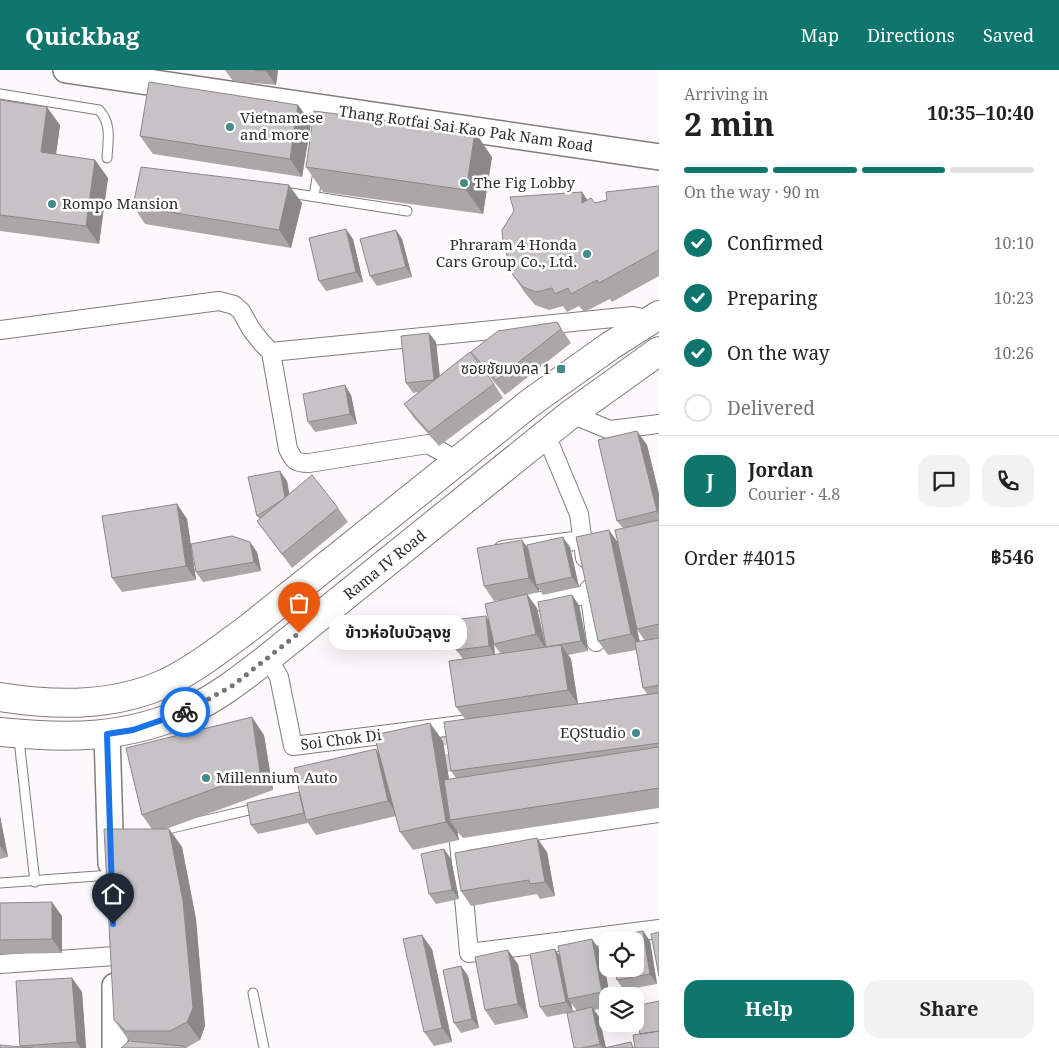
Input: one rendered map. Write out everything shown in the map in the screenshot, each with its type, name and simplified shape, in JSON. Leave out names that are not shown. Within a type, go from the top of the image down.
[{"type":"main road","points":[[0,697],[64,703],[101,702],[134,695],[168,682],[203,661],[250,627],[530,403],[587,362],[655,318]]},
{"type":"main road","name":"Rama IV Road","points":[[10,733],[69,736],[107,734],[133,730],[193,709],[232,686],[571,414],[659,351]]},
{"type":"street","name":"Thang Rotfai Sai Kao Pak Nam Road","points":[[66,70],[330,114],[659,158]]},
{"type":"street","points":[[0,330],[219,301],[234,305],[241,311],[251,329],[271,352],[288,449],[293,460],[300,463],[309,463],[428,444],[444,453],[456,463]]},
{"type":"street","points":[[271,352],[633,316],[655,318]]},
{"type":"street","points":[[571,414],[610,430],[659,424]]},
{"type":"street","points":[[546,435],[579,514],[596,642]]},
{"type":"street","points":[[484,552],[582,540]]},
{"type":"street","points":[[496,607],[590,595]]},
{"type":"street","name":"Soi Chok Di","points":[[268,658],[279,677],[293,746],[484,722]]},
{"type":"street","points":[[107,734],[115,842],[111,884]]},
{"type":"street","points":[[659,813],[459,842],[469,953],[659,929]]},
{"type":"street","points":[[114,929],[115,1048]]},
{"type":"street","points":[[0,964],[115,956]]},
{"type":"lane","points":[[0,94],[98,110],[106,117],[109,127],[107,158]]},
{"type":"lane","points":[[317,197],[322,163]]},
{"type":"lane","points":[[275,191],[407,211]]},
{"type":"lane","points":[[10,733],[20,749],[35,882]]},
{"type":"lane","points":[[149,834],[264,806]]},
{"type":"lane","points":[[0,883],[111,884]]},
{"type":"lane","points":[[253,993],[264,1048]]},
{"type":"building","points":[[149,82],[298,105],[290,159],[140,136]]},
{"type":"building","name":"Rompo Mansion","points":[[0,100],[47,107],[41,152],[95,160],[86,226],[0,215]]},
{"type":"building","points":[[314,111],[475,132],[466,190],[306,167]]},
{"type":"building","points":[[141,167],[289,185],[279,230],[133,206]]},
{"type":"building","name":"Phraram 4 Honda Cars Group Co., Ltd.","points":[[659,186],[659,250],[599,283],[597,280],[571,294],[568,288],[555,294],[552,288],[536,292],[523,287],[513,275],[503,243],[502,230],[514,211],[510,197],[582,192],[582,203],[591,198],[595,203],[607,200],[606,192]]},
{"type":"building","points":[[346,229],[356,272],[319,281],[309,238]]},
{"type":"building","points":[[396,230],[406,267],[370,276],[360,239]]},
{"type":"building","points":[[557,322],[561,329],[496,380],[471,352],[498,331]]},
{"type":"building","points":[[429,333],[434,380],[406,383],[401,336]]},
{"type":"building","points":[[470,352],[494,384],[429,432],[404,404]]},
{"type":"building","points":[[345,385],[350,414],[308,422],[303,394]]},
{"type":"building","points":[[637,431],[657,511],[617,521],[598,440]]},
{"type":"building","points":[[280,471],[285,498],[257,516],[248,477]]},
{"type":"building","points":[[312,475],[338,508],[282,554],[257,521]]},
{"type":"building","points":[[177,504],[186,566],[112,578],[102,516]]},
{"type":"building","points":[[659,520],[659,624],[637,629],[615,530]]},
{"type":"building","points":[[609,530],[631,634],[598,641],[576,537]]},
{"type":"building","points":[[232,536],[250,542],[254,562],[196,572],[191,544]]},
{"type":"building","points":[[563,537],[572,577],[536,585],[527,545]]},
{"type":"building","points":[[522,540],[529,578],[484,586],[477,548]]},
{"type":"building","points":[[527,594],[536,634],[494,644],[485,604]]},
{"type":"building","points":[[572,595],[581,641],[546,647],[538,602]]},
{"type":"building","points":[[486,616],[489,646],[456,650],[453,620]]},
{"type":"building","points":[[659,638],[659,685],[643,688],[635,642]]},
{"type":"building","points":[[561,645],[568,690],[456,707],[449,661]]},
{"type":"building","points":[[659,693],[659,743],[451,771],[444,722]]},
{"type":"building","name":"Millennium Auto","points":[[252,717],[260,772],[142,815],[126,748]]},
{"type":"building","points":[[430,723],[446,822],[400,832],[374,735]]},
{"type":"building","points":[[659,747],[659,788],[450,820],[444,780]]},
{"type":"building","points":[[376,749],[388,801],[306,820],[294,768]]},
{"type":"building","points":[[299,792],[304,813],[251,825],[247,803]]},
{"type":"building","points":[[104,829],[169,829],[183,901],[193,1008],[187,1022],[170,1031],[126,1031],[114,1020]]},
{"type":"building","points":[[537,838],[545,882],[530,884],[529,880],[461,891],[455,853]]},
{"type":"building","points":[[444,849],[452,890],[429,894],[421,854]]},
{"type":"building","points":[[52,902],[52,939],[0,940],[0,903]]},
{"type":"building","points":[[659,932],[659,976],[651,934]]},
{"type":"building","points":[[422,935],[442,1028],[424,1032],[403,939]]},
{"type":"building","points":[[644,937],[650,974],[644,975]]},
{"type":"building","points":[[592,939],[601,987],[599,987],[599,993],[568,999],[558,946]]},
{"type":"building","points":[[555,949],[566,1002],[540,1007],[530,954]]},
{"type":"building","points":[[508,950],[518,1004],[485,1010],[475,957]]},
{"type":"building","points":[[461,966],[472,1019],[454,1023],[443,970]]},
{"type":"building","points":[[616,977],[634,977],[617,980]]},
{"type":"building","points":[[72,978],[77,1042],[20,1046],[16,981]]},
{"type":"building","points":[[659,1001],[659,1031],[640,1034],[640,1032],[644,1032],[644,1004]]},
{"type":"building","points":[[592,1007],[600,1044],[574,1048],[567,1013]]},
{"type":"building","points":[[659,1031],[659,1048],[635,1048],[633,1035]]},
{"type":"building","points":[[129,1041],[183,1046],[186,1048],[121,1048]]},
{"type":"building","points":[[631,1042],[633,1048],[604,1048]]},
{"type":"building","points":[[0,1045],[33,1048],[0,1048]]},
{"type":"tunnel","points":[[445,727],[459,842]]},
{"type":"way so far","points":[[185,712],[232,686],[299,633]]},
{"type":"place","name":"Vietnamese and more","points":[[230,127]]},
{"type":"place","name":"The Fig Lobby","points":[[464,183]]},
{"type":"place","name":"Rompo Mansion","points":[[52,204]]},
{"type":"place","name":"Phraram 4 Honda Cars Group Co., Ltd.","points":[[587,254]]},
{"type":"place","name":"ซอยชัยมงคล 1","points":[[561,369]]},
{"type":"place","name":"ข้าวห่อใบบัวลุงชู","points":[[299,633]]},
{"type":"place","name":"EQStudio","points":[[636,733]]},
{"type":"place","name":"Millennium Auto","points":[[206,778]]},
{"type":"route","points":[[113,924],[107,734],[133,730],[185,712]]}]
